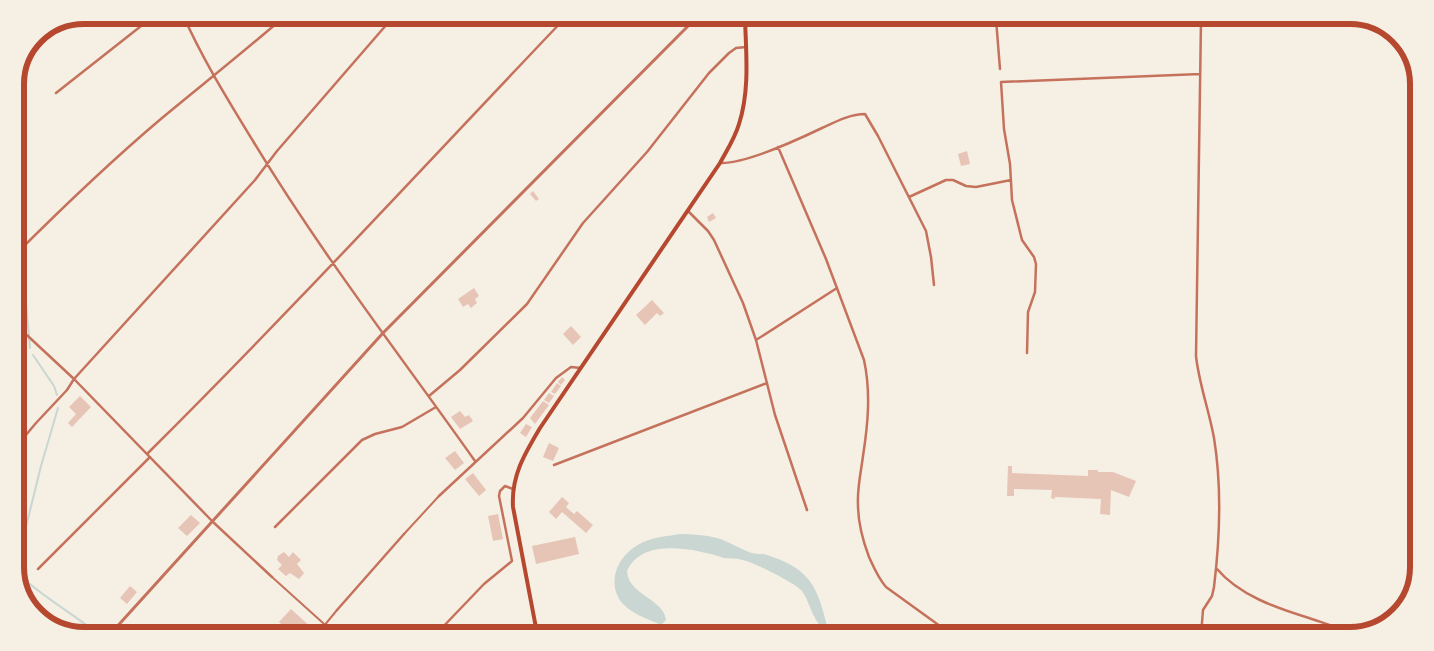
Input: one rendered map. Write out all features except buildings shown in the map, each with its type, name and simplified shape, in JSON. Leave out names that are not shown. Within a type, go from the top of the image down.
[{"type":"main road","points":[[536,627],[515,519],[513,489],[518,467],[530,445],[581,368],[720,163],[735,134],[742,111],[746,87],[745,24]]},
{"type":"street","points":[[56,93],[144,24]]},
{"type":"street","points":[[187,24],[213,76],[268,166],[332,264],[475,461]]},
{"type":"street","points":[[24,246],[161,119],[275,24]]},
{"type":"street","points":[[24,438],[62,396],[74,379],[268,166],[277,151],[387,24]]},
{"type":"street","points":[[38,569],[445,147],[559,24]]},
{"type":"street","points":[[117,627],[383,333],[690,24]]},
{"type":"street","points":[[996,24],[1000,69]]},
{"type":"street","points":[[1201,24],[1196,349],[1200,384],[1208,412],[1217,462],[1219,504],[1217,569],[1212,596],[1203,610],[1202,627]]},
{"type":"street","points":[[429,396],[460,370],[527,304],[583,223],[647,152],[709,74],[729,53],[736,48],[746,47]]},
{"type":"street","points":[[1027,353],[1028,312],[1035,292],[1036,264],[1034,257],[1020,234],[1012,200],[1001,82],[1200,74]]},
{"type":"street","points":[[720,163],[735,163],[778,147],[837,121],[865,114],[926,231],[934,285]]},
{"type":"street","points":[[778,147],[837,288],[864,360],[868,384],[868,420],[857,503],[860,526],[871,562],[880,581],[886,587],[940,627]]},
{"type":"street","points":[[909,197],[946,180],[976,187],[1011,180]]},
{"type":"street","points":[[688,211],[708,231],[720,251],[743,303],[756,340],[784,445],[807,510]]},
{"type":"street","points":[[756,340],[837,288]]},
{"type":"street","points":[[24,332],[74,379],[212,522],[325,625],[439,496],[523,418],[556,378],[571,367],[581,368]]},
{"type":"street","points":[[554,465],[766,383]]},
{"type":"street","points":[[274,527],[362,440],[375,434],[402,427],[436,407]]},
{"type":"street","points":[[443,627],[484,584],[512,561],[499,496],[500,491],[505,486],[513,489]]},
{"type":"street","points":[[1217,569],[1231,584],[1251,595],[1300,616],[1337,627]]},
{"type":"shaded area","points":[[680,534],[717,538],[751,553],[767,555],[795,567],[804,575],[817,593],[827,627],[821,627],[801,590],[765,569],[743,560],[724,558],[699,551],[671,548],[645,553],[634,560],[627,571],[633,586],[659,607],[664,613],[666,620],[659,624],[639,615],[622,603],[617,594],[615,576],[618,567],[629,551],[637,545],[658,538]]},
{"type":"waterway","points":[[24,281],[30,348]]},
{"type":"waterway","points":[[33,355],[54,386],[57,395]]},
{"type":"waterway","points":[[24,535],[58,408]]},
{"type":"waterway","points":[[30,584],[89,627]]}]
